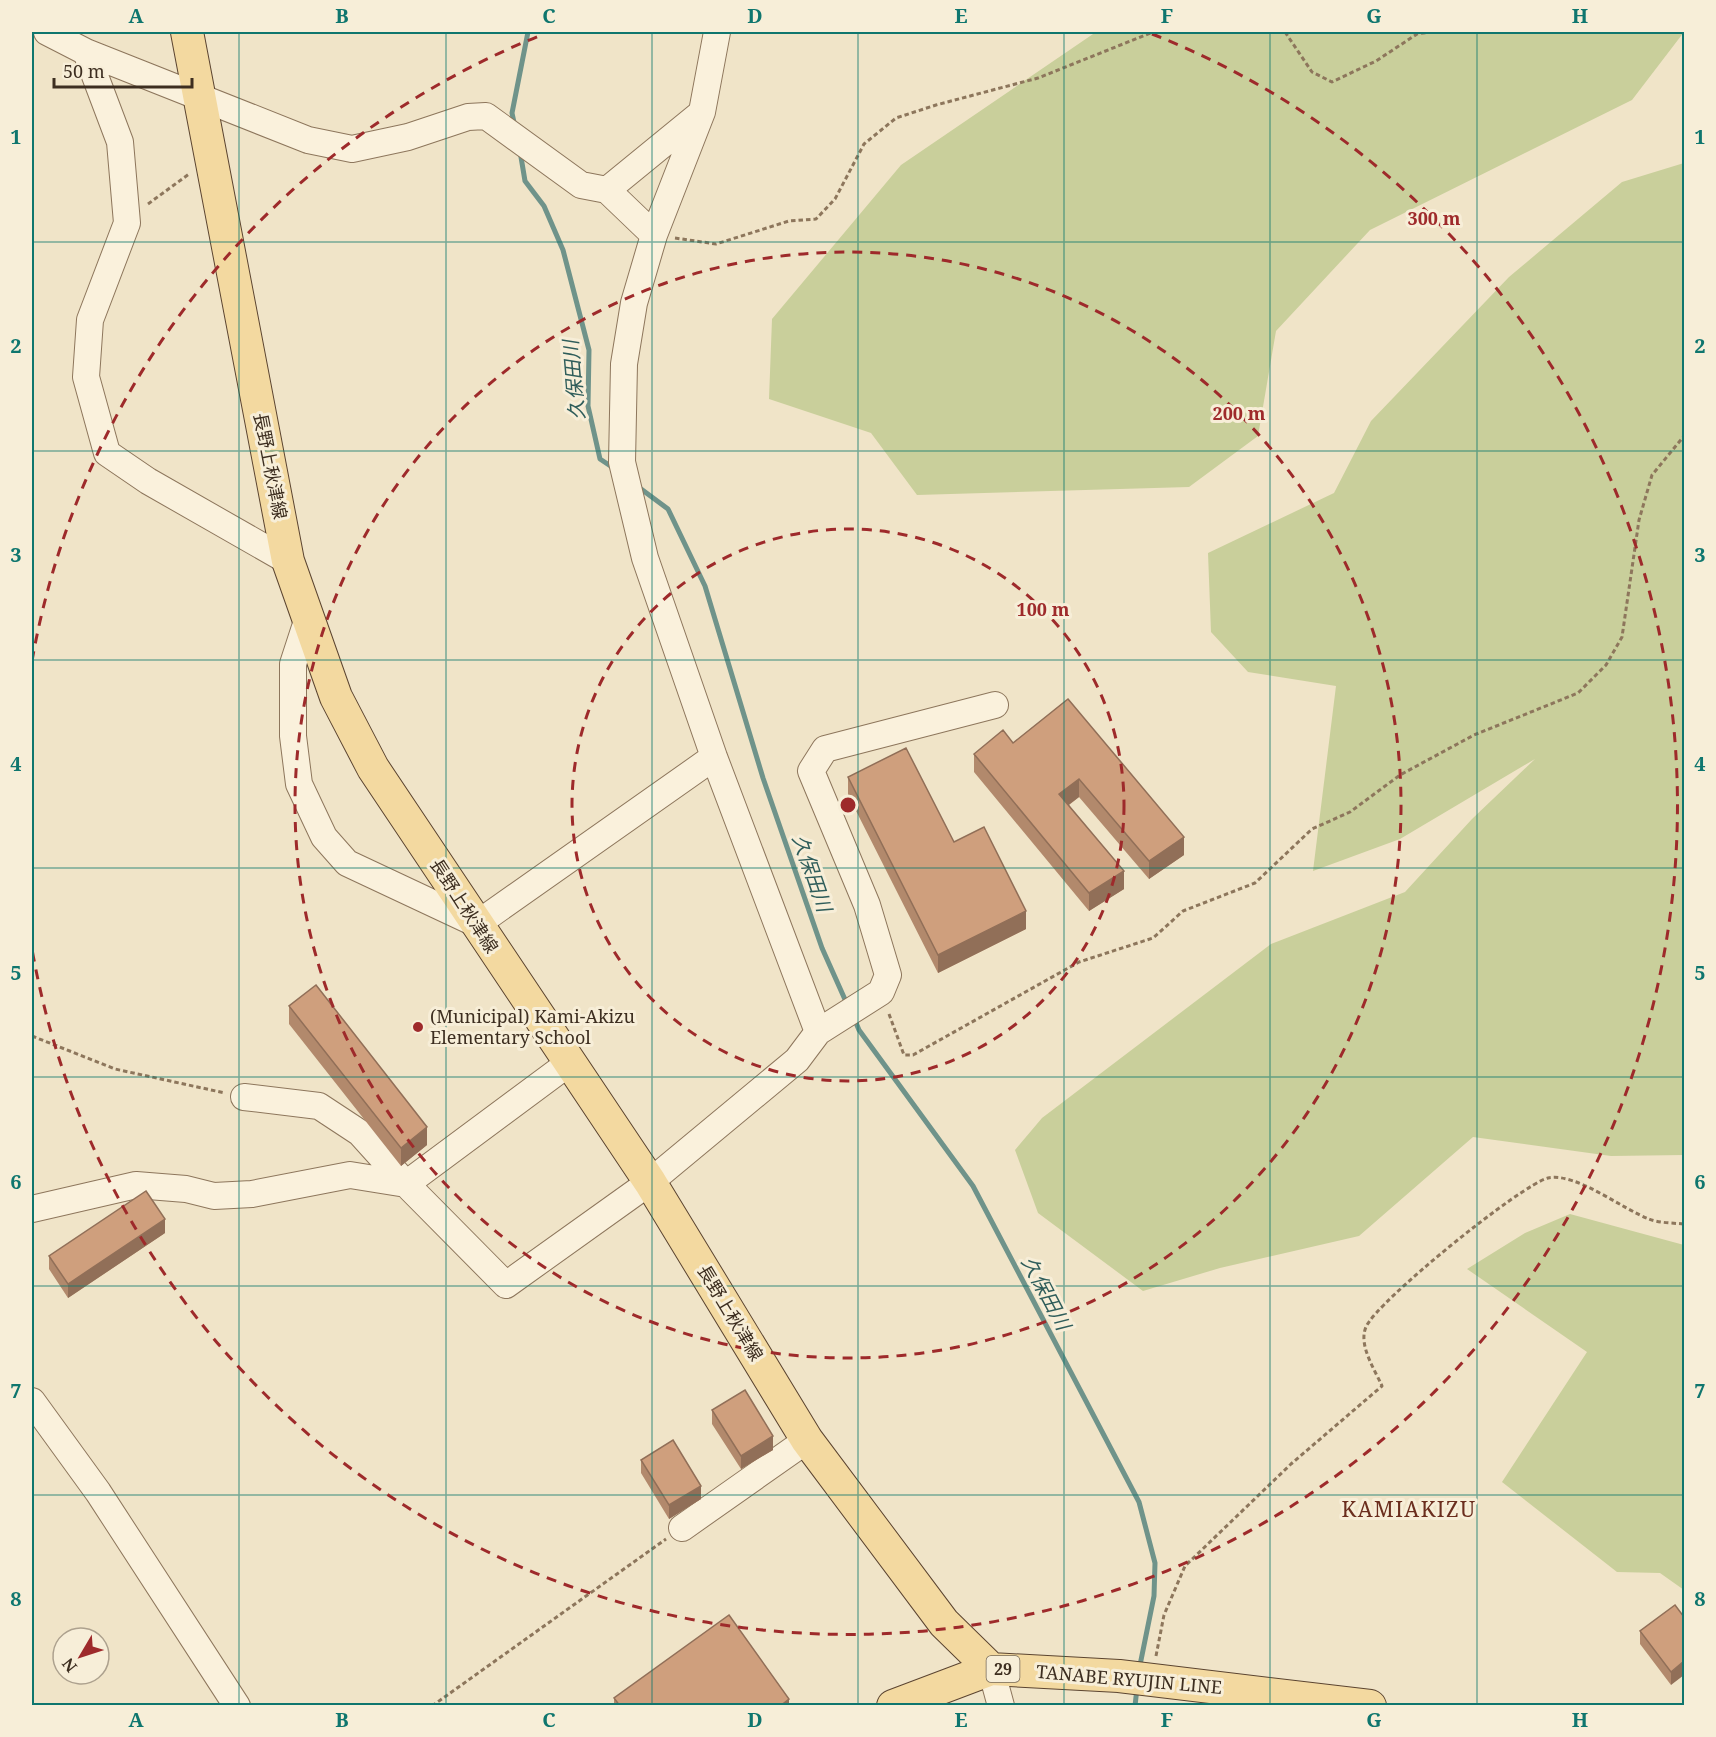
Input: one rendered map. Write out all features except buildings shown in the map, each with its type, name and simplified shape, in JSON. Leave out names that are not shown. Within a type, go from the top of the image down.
[{"type":"main road","name":"長野上秋津線","points":[[187,32],[288,561],[307,621],[336,697],[373,768],[650,1182],[807,1440],[944,1623],[991,1669]]},
{"type":"main road","name":"TANABE RYUJIN LINE","points":[[893,1706],[991,1669],[1119,1676],[1370,1706]]},
{"type":"street","points":[[47,32],[86,52],[308,140],[352,149],[408,137],[468,117],[486,116],[580,185],[607,190],[654,235]]},
{"type":"street","points":[[717,32],[702,112],[654,235],[634,303],[624,364],[622,462],[645,558],[714,757],[818,1032]]},
{"type":"street","points":[[86,52],[120,142],[127,223],[90,320],[88,342],[86,377],[107,453],[148,481],[288,561]]},
{"type":"street","points":[[607,190],[702,112]]},
{"type":"street","points":[[307,621],[293,664],[293,736],[299,784],[324,837],[347,863],[477,924],[714,757]]},
{"type":"street","points":[[244,1097],[319,1106],[360,1133],[406,1184],[506,1285],[650,1182],[797,1060],[818,1032],[881,992],[888,975],[867,905],[811,771],[825,749],[995,705]]},
{"type":"street","points":[[32,1209],[136,1185],[186,1189],[214,1196],[252,1194],[350,1174],[406,1184],[569,1063]]},
{"type":"street","points":[[32,1401],[98,1492],[237,1706]]},
{"type":"street","points":[[682,1528],[807,1440]]},
{"type":"street","points":[[991,1669],[1001,1706]]},
{"type":"path","points":[[654,235],[716,244],[789,221],[816,219],[835,198],[864,144],[896,118],[1038,78],[1153,32]]},
{"type":"path","points":[[1285,32],[1312,72],[1332,82],[1376,60],[1417,34],[1430,32]]},
{"type":"path","points":[[127,223],[157,196],[210,160]]},
{"type":"path","points":[[881,992],[904,1055],[913,1054],[1079,962],[1153,938],[1183,911],[1256,883],[1312,829],[1350,812],[1400,775],[1474,735],[1578,693],[1606,666],[1622,637],[1639,520],[1652,475],[1684,436]]},
{"type":"path","points":[[32,1036],[115,1069],[244,1097]]},
{"type":"path","points":[[1152,1680],[1164,1615],[1185,1566],[1291,1464],[1382,1386],[1363,1341],[1366,1326],[1392,1295],[1517,1194],[1549,1178],[1570,1180],[1650,1220],[1684,1224]]},
{"type":"path","points":[[432,1706],[682,1528]]},
{"type":"green space","points":[[1096,32],[1684,32],[1632,100],[1370,230],[1276,331],[1258,436],[1189,487],[917,495],[871,433],[769,399],[772,319],[901,165]]},
{"type":"green space","points":[[1684,163],[1684,1155],[1611,1156],[1473,1137],[1359,1236],[1220,1268],[1143,1291],[1038,1213],[1015,1150],[1042,1118],[1271,944],[1405,892],[1472,819],[1535,759],[1400,839],[1313,871],[1336,686],[1248,672],[1211,632],[1208,553],[1334,493],[1371,421],[1509,277],[1622,182]]},
{"type":"green space","points":[[1570,1214],[1684,1245],[1684,1590],[1660,1573],[1617,1572],[1502,1482],[1587,1352],[1467,1269],[1525,1233]]},
{"type":"waterway","name":"久保田川","points":[[515,127],[512,113],[528,32]]},
{"type":"waterway","name":"久保田川","points":[[520,151],[525,181],[544,206],[563,250],[589,350],[588,406],[600,459],[615,469]]},
{"type":"waterway","name":"久保田川","points":[[637,486],[668,509],[705,586],[763,778],[822,948],[847,1004]]},
{"type":"waterway","name":"久保田川","points":[[854,1018],[859,1030],[973,1186],[1139,1502],[1155,1563],[1154,1596],[1139,1670]]},
{"type":"waterway","name":"久保田川","points":[[1135,1706],[1137,1688]]},
{"type":"place","name":"(Municipal) Kami-Akizu Elementary School","points":[[418,1027]]},
{"type":"district","name":"KAMIAKIZU","points":[[1409,1510]]}]
